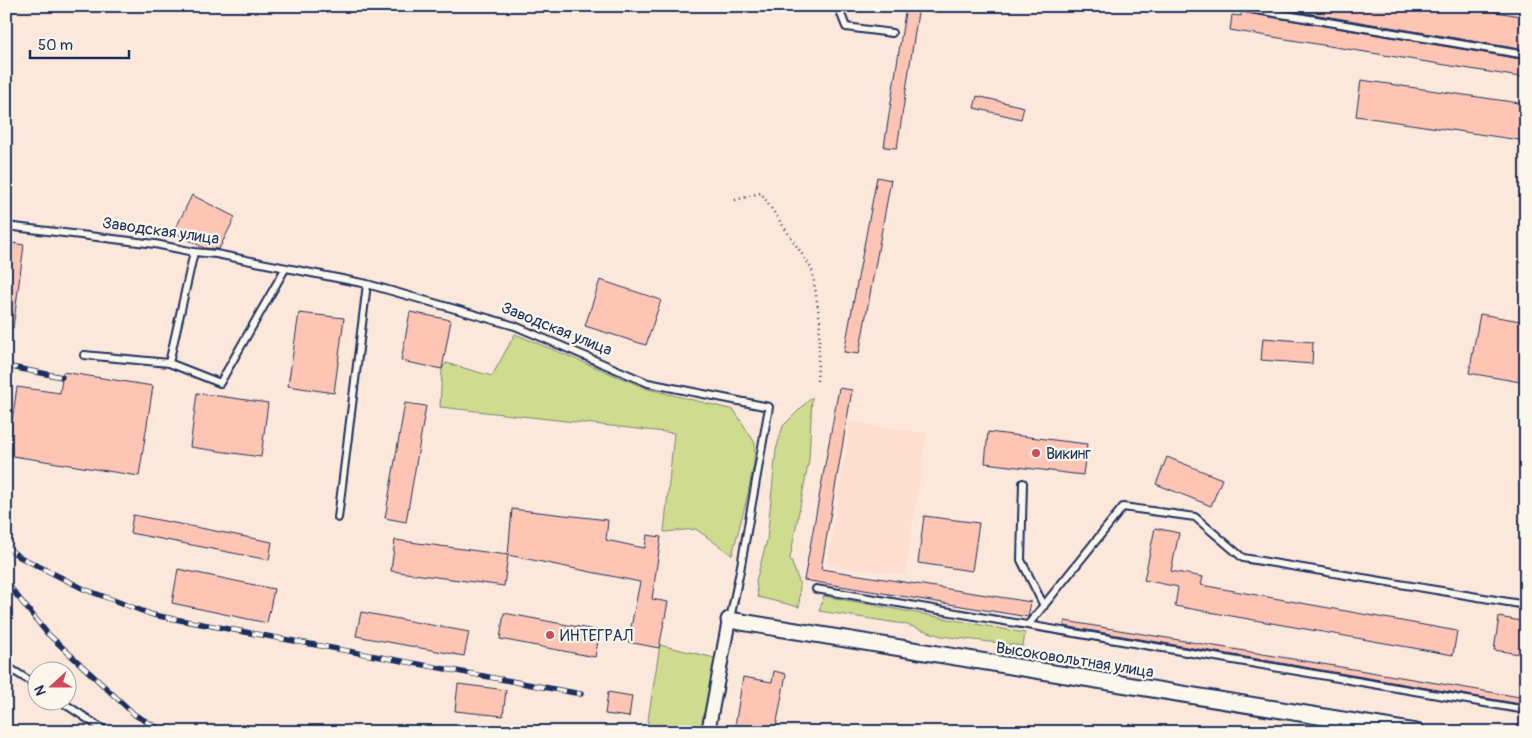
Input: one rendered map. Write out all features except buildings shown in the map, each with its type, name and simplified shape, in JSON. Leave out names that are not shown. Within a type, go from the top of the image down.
[{"type":"street","name":"Заводская улица","points":[[708,732],[729,620]]},
{"type":"street","name":"Высоковольтная улица","points":[[729,620],[1416,732]]},
{"type":"lane","points":[[838,6],[846,27],[892,33]]},
{"type":"lane","points":[[1233,6],[1526,55]]},
{"type":"lane","name":"Заводская улица","points":[[6,226],[154,244],[194,252],[216,254],[367,284],[515,326],[648,383],[768,407],[729,620]]},
{"type":"lane","points":[[169,363],[194,252]]},
{"type":"lane","points":[[84,356],[169,363],[220,383],[285,269]]},
{"type":"lane","points":[[338,518],[367,284]]},
{"type":"lane","points":[[1023,483],[1021,560],[1044,606]]},
{"type":"lane","points":[[1028,625],[1123,507],[1194,517],[1243,558],[1526,605]]},
{"type":"lane","points":[[816,589],[1526,710]]},
{"type":"lane","points":[[6,666],[28,680]]},
{"type":"lane","points":[[75,710],[107,732]]},
{"type":"path","points":[[735,200],[761,193],[812,269],[820,321],[817,381]]},
{"type":"shaded area","points":[[850,422],[927,433],[905,575],[827,565]]},
{"type":"green space","points":[[515,334],[648,389],[734,410],[755,443],[754,464],[732,555],[696,529],[664,532],[674,433],[440,407],[442,369],[446,363],[492,376]]},
{"type":"green space","points":[[812,397],[809,460],[790,558],[800,584],[799,607],[758,597],[756,581],[767,540],[776,450],[783,426]]},
{"type":"green space","points":[[824,596],[1025,633],[1023,646],[941,636],[904,624],[819,611]]},
{"type":"green space","points":[[660,645],[715,658],[701,732],[646,732]]},
{"type":"railway","points":[[6,366],[62,377]]},
{"type":"railway","points":[[6,546],[18,556],[84,589],[153,615],[581,694]]},
{"type":"railway","points":[[6,582],[47,633],[135,715],[165,732]]},
{"type":"place","name":"Викинг","points":[[1036,453]]},
{"type":"place","name":"ИНТЕГРАЛ","points":[[550,635]]}]
